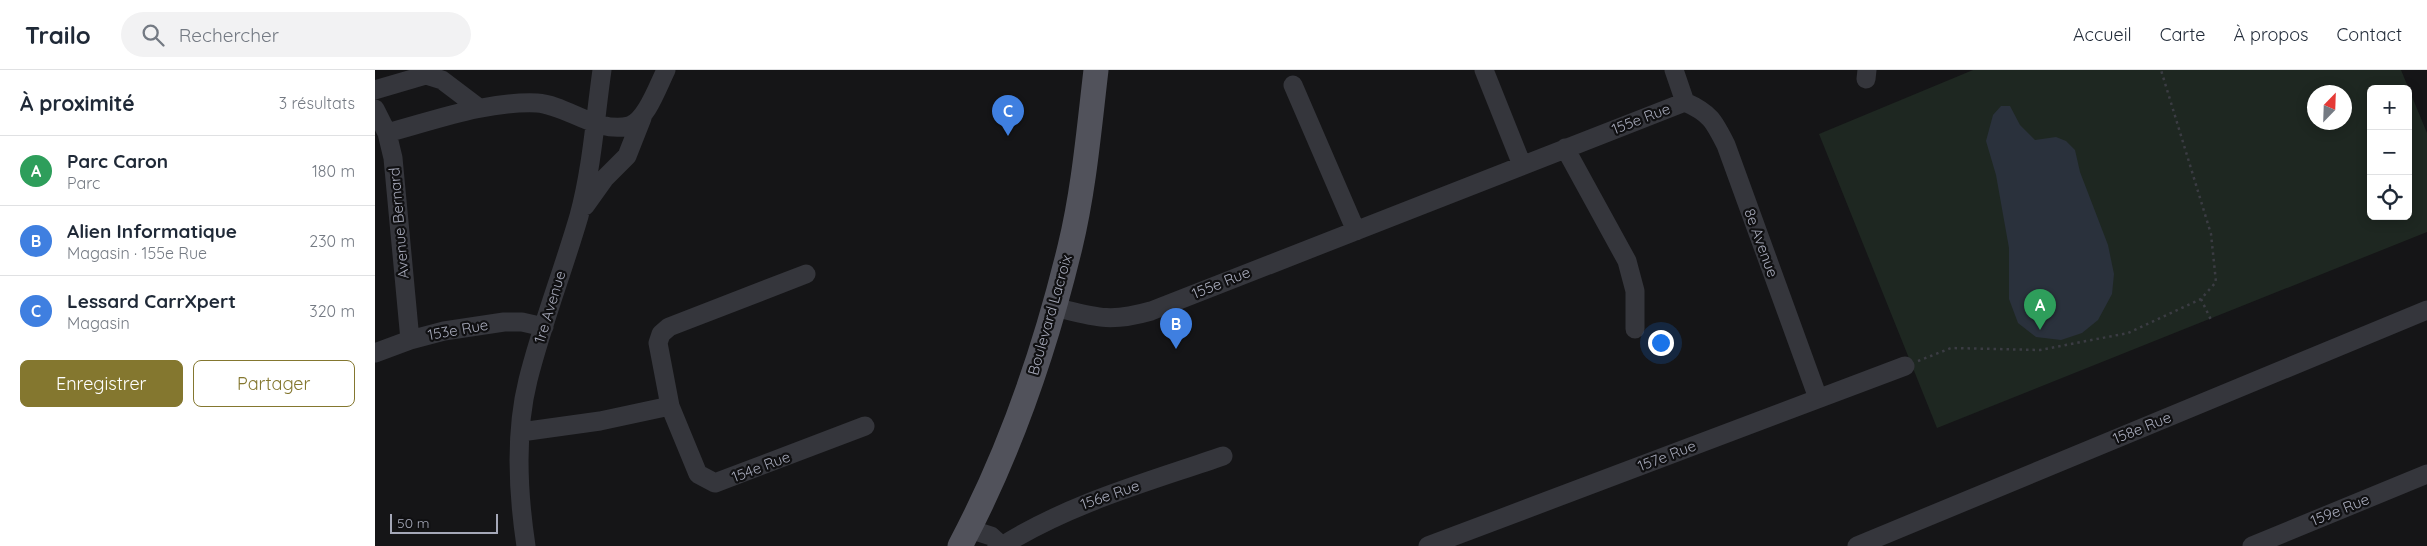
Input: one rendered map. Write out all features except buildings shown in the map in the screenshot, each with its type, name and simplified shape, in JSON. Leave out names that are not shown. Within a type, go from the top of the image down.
[{"type":"main road","name":"Boulevard Lacroix","points":[[964,537],[1021,411],[1054,307],[1072,236],[1095,70]]},
{"type":"street","name":"1re Avenue","points":[[526,546],[521,485],[521,432],[528,380],[579,216],[591,159],[602,70]]},
{"type":"street","points":[[579,216],[592,194],[627,156],[642,118],[666,70]]},
{"type":"street","points":[[1484,70],[1522,165]]},
{"type":"street","name":"155e Rue","points":[[1054,307],[1099,318],[1127,318],[1151,311],[1685,102],[1673,70]]},
{"type":"street","points":[[375,90],[413,77],[426,75],[441,80],[479,108]]},
{"type":"street","points":[[1293,85],[1356,231]]},
{"type":"street","name":"8e Avenue","points":[[1685,102],[1708,114],[1722,138],[1818,398]]},
{"type":"street","points":[[387,133],[479,108],[521,103],[540,103],[611,126],[629,126],[642,118]]},
{"type":"street","name":"Avenue Bernard","points":[[375,109],[387,133],[393,158],[410,340]]},
{"type":"street","points":[[1565,148],[1627,261],[1635,292],[1635,329]]},
{"type":"street","name":"154e Rue","points":[[806,274],[669,327],[661,334],[658,343],[670,406],[699,474],[715,483],[865,426]]},
{"type":"street","name":"158e Rue","points":[[1857,546],[2427,310]]},
{"type":"street","name":"153e Rue","points":[[375,353],[410,340],[444,331],[504,322],[522,322],[544,328]]},
{"type":"street","name":"157e Rue","points":[[1428,546],[1905,366]]},
{"type":"street","points":[[521,432],[600,421],[670,406]]},
{"type":"street","name":"156e Rue","points":[[1002,546],[1032,527],[1066,510],[1223,456]]},
{"type":"street","name":"159e Rue","points":[[2252,546],[2427,474]]},
{"type":"street","points":[[964,537],[991,536],[1002,546]]},
{"type":"path","points":[[1905,366],[1951,348],[2040,350],[2128,333],[2201,299],[2216,282],[2211,234],[2161,70]]},
{"type":"path","points":[[2201,299],[2212,322]]},
{"type":"shaded area","points":[[1973,70],[2401,70],[2407,85],[2367,85],[2367,220],[2412,220],[2412,97],[2427,133],[2427,232],[1937,428],[1819,134]]},
{"type":"shaded area","points":[[2001,106],[2010,106],[2020,125],[2035,140],[2056,137],[2066,141],[2075,150],[2080,172],[2108,245],[2114,274],[2112,294],[2098,320],[2082,333],[2061,340],[2036,337],[2018,323],[2009,299],[2009,248],[1996,175],[1986,141],[1993,115]]},
{"type":"place","name":"Lessard CarrXpert","points":[[1008,136]]},
{"type":"place","name":"Parc Caron","points":[[2040,330]]},
{"type":"place","name":"Alien Informatique","points":[[1176,349]]}]
